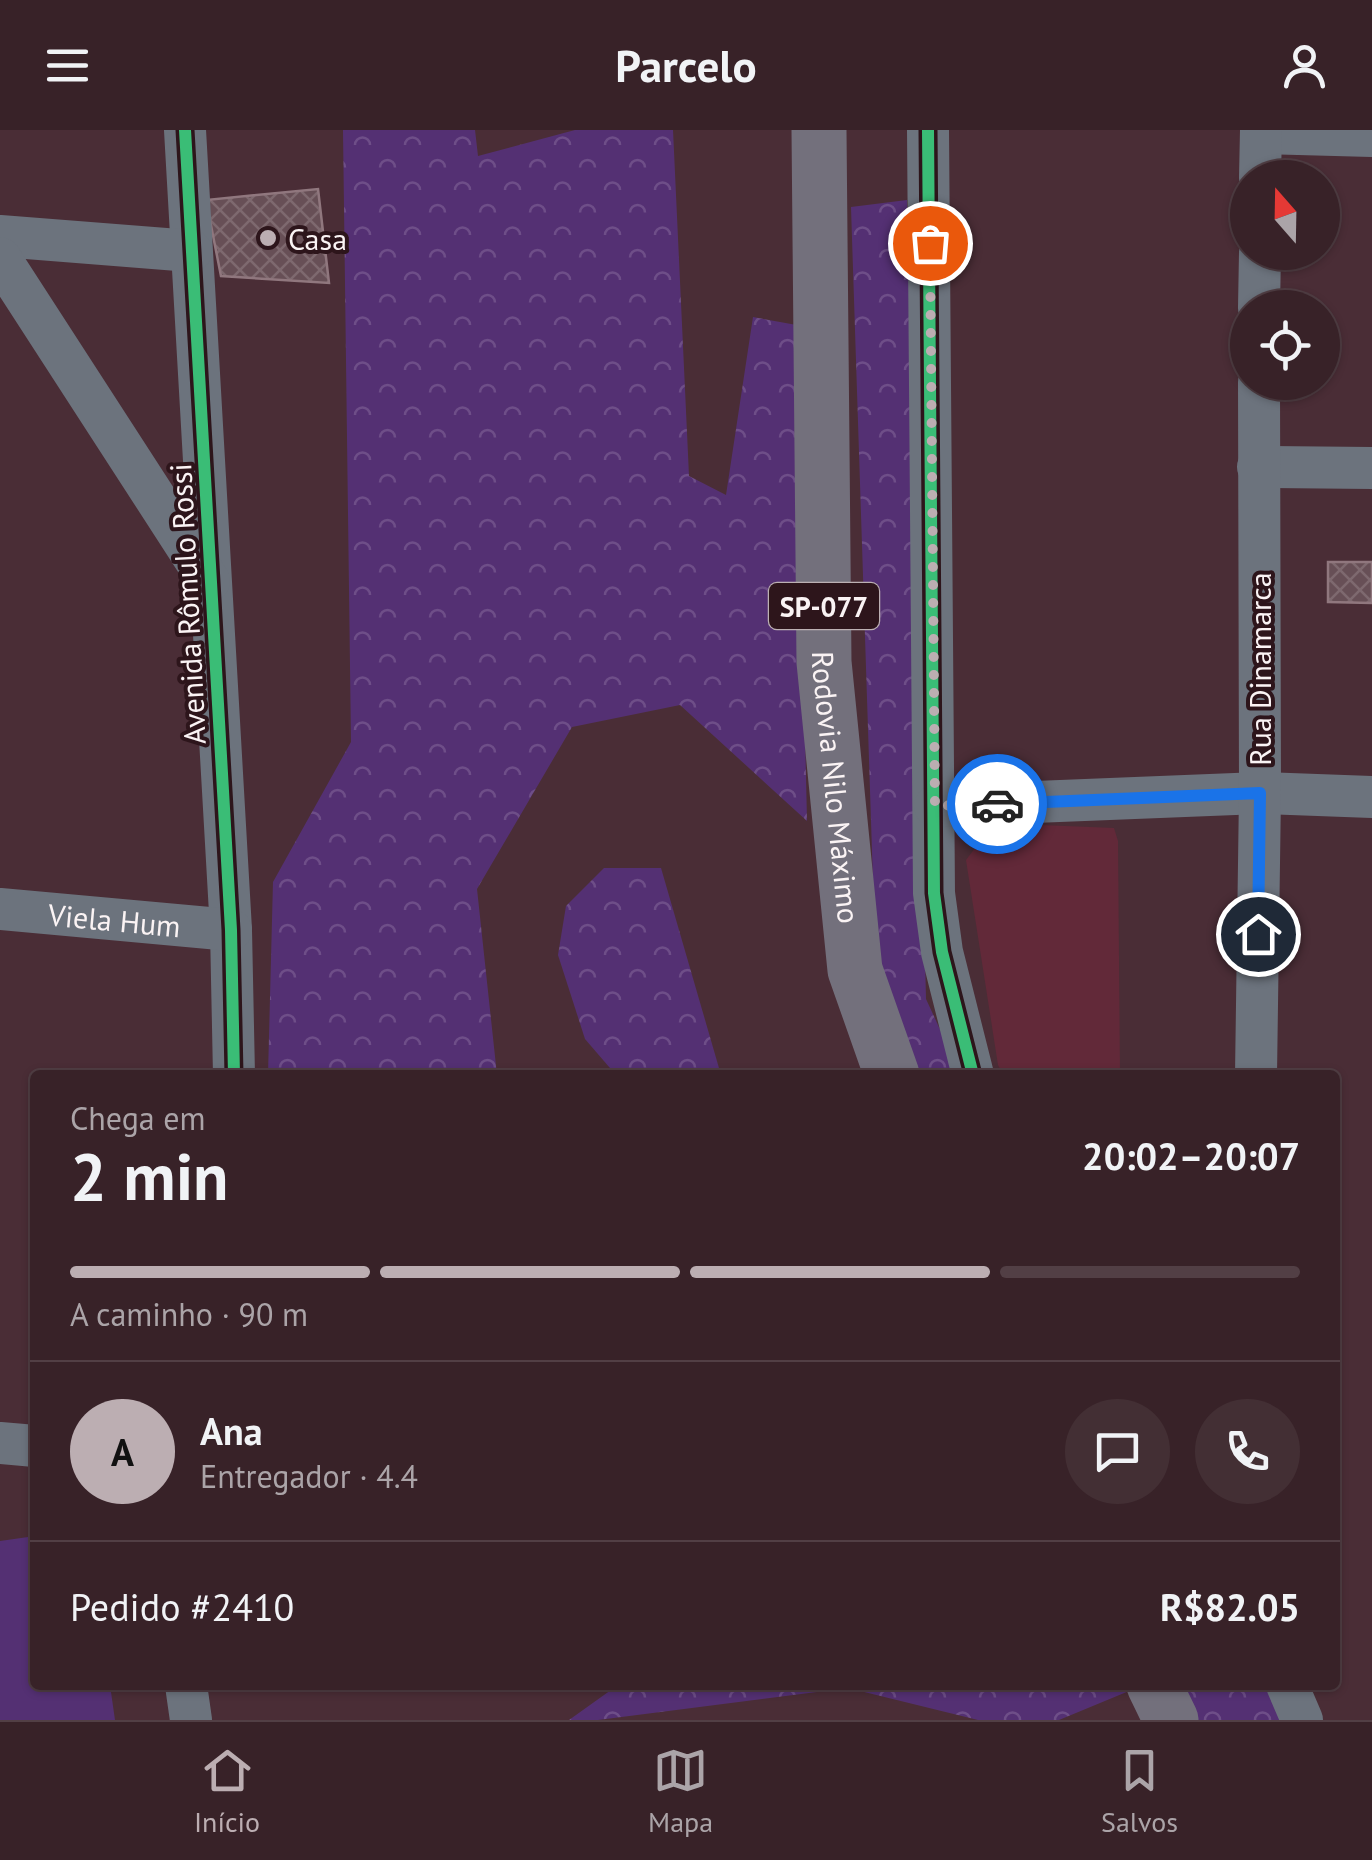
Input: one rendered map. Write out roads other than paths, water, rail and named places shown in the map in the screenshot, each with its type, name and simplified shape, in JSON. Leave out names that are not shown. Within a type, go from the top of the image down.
[{"type":"main road","name":"Rodovia Nilo Máximo","points":[[819,130],[824,662],[855,970],[890,1070]]},
{"type":"main road","points":[[1156,1690],[1171,1720]]},
{"type":"street","name":"Avenida Rômulo Rossi","points":[[185,130],[231,930],[234,1070]]},
{"type":"street","points":[[928,130],[934,894],[942,952],[973,1070]]},
{"type":"street","points":[[1260,160],[1261,131],[1372,136]]},
{"type":"street","points":[[0,236],[191,252]]},
{"type":"street","points":[[0,258],[210,583]]},
{"type":"street","name":"Rua Dinamarca","points":[[1256,1070],[1259,400]]},
{"type":"street","points":[[1258,466],[1372,468]]},
{"type":"street","points":[[935,806],[1260,793],[1372,797]]},
{"type":"street","name":"Viela Hum","points":[[0,909],[231,930]]},
{"type":"street","points":[[0,1443],[30,1446]]},
{"type":"street","points":[[187,1690],[191,1720]]},
{"type":"street","points":[[1288,1690],[1302,1720]]},
{"type":"place","name":"Casa","points":[[268,238]]}]
